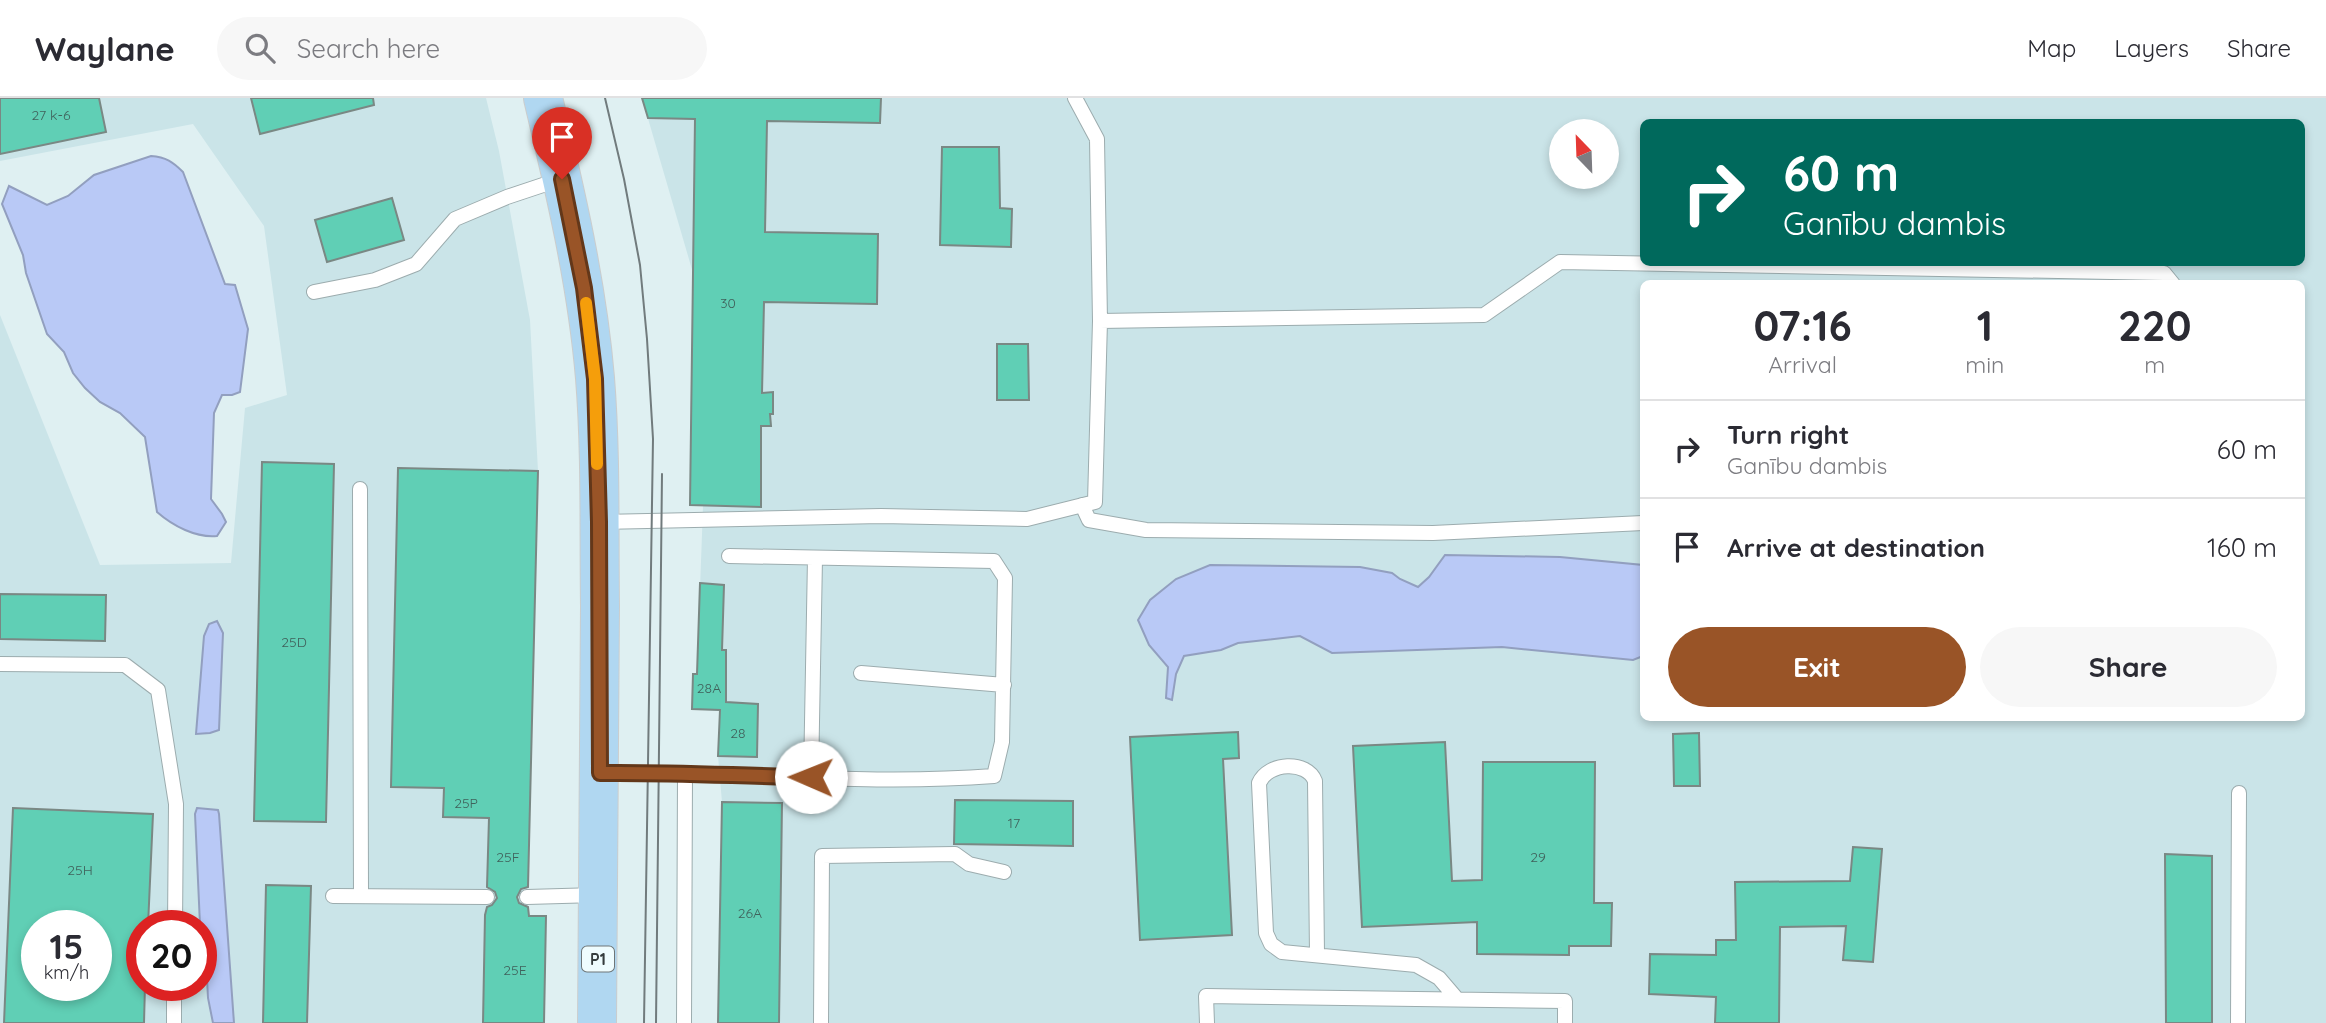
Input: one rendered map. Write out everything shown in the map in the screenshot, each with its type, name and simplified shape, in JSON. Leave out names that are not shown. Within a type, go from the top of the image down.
[{"type":"main road","name":"P1","points":[[543,98],[584,288],[595,379],[599,522],[600,773],[597,1023]]},
{"type":"lane","points":[[599,522],[881,516],[1027,519],[1095,502],[1100,321],[1097,139],[1075,98]]},
{"type":"lane","points":[[314,292],[375,280],[416,264],[455,219],[507,197],[562,179]]},
{"type":"lane","points":[[1100,321],[1484,315],[1560,262],[1640,263]]},
{"type":"lane","points":[[1780,266],[2164,273],[2170,280]]},
{"type":"lane","points":[[360,489],[361,896]]},
{"type":"lane","points":[[1082,505],[1089,520],[1146,530],[1433,533],[1640,523]]},
{"type":"lane","points":[[600,773],[954,779],[993,776],[1002,742],[1005,578],[994,561],[729,556]]},
{"type":"lane","points":[[811,777],[816,558]]},
{"type":"lane","points":[[0,664],[125,665],[158,690],[176,804],[175,910]]},
{"type":"lane","points":[[861,673],[1004,685]]},
{"type":"lane","points":[[1317,954],[1315,781],[1311,773],[1303,768],[1272,768],[1263,774],[1259,783],[1265,933],[1271,944],[1282,952],[1416,965],[1439,978],[1457,999]]},
{"type":"lane","points":[[684,1023],[685,774]]},
{"type":"lane","points":[[2238,1023],[2239,793]]},
{"type":"lane","points":[[821,1023],[822,856],[955,854],[969,864],[1004,872]]},
{"type":"lane","points":[[527,897],[599,895]]},
{"type":"lane","points":[[333,896],[487,897]]},
{"type":"lane","points":[[1207,1023],[1206,996],[1565,1001],[1565,1023]]},
{"type":"lane","points":[[174,1001],[174,1023]]},
{"type":"shaded area","points":[[0,98],[486,98],[499,151],[530,320],[538,471],[527,897],[529,916],[546,916],[544,1023],[0,1023],[0,315],[100,565],[231,563],[245,408],[287,395],[264,226],[193,124],[0,161]]},
{"type":"shaded area","points":[[642,98],[2326,98],[2326,1023],[718,1023],[722,802],[718,756],[720,711],[692,709],[693,674],[697,673],[703,506],[690,505],[693,273]]},
{"type":"water","points":[[151,156],[169,161],[183,172],[225,284],[235,285],[248,329],[240,392],[222,395],[214,413],[211,499],[226,522],[217,536],[185,530],[157,512],[145,437],[120,413],[100,402],[85,388],[73,373],[64,352],[47,334],[26,273],[23,255],[2,204],[9,186],[47,205],[68,196],[94,175]]},
{"type":"water","points":[[1445,555],[1560,557],[1640,565],[1640,657],[1633,660],[1502,647],[1332,653],[1300,636],[1238,643],[1221,650],[1184,656],[1176,674],[1172,700],[1166,698],[1168,667],[1149,645],[1138,620],[1150,600],[1176,579],[1210,565],[1360,567],[1392,573],[1418,587]]},
{"type":"water","points":[[217,621],[223,633],[219,730],[196,734],[204,636],[209,624]]},
{"type":"water","points":[[197,808],[218,810],[219,814],[234,1023],[213,1023],[209,1001],[217,1001],[217,910],[199,910],[195,814]]},
{"type":"building","points":[[0,98],[99,98],[106,132],[0,154]]},
{"type":"building","points":[[251,98],[373,98],[374,105],[260,134]]},
{"type":"building","points":[[642,98],[881,98],[880,123],[767,121],[765,232],[878,234],[877,304],[764,302],[762,393],[773,392],[773,414],[770,414],[771,426],[761,426],[761,507],[690,505],[695,119],[648,118]]},
{"type":"building","points":[[942,147],[999,147],[1000,208],[1012,209],[1011,247],[940,245]]},
{"type":"building","points":[[392,198],[404,240],[327,262],[315,220]]},
{"type":"building","points":[[997,344],[1028,344],[1029,400],[997,400]]},
{"type":"building","points":[[262,462],[334,464],[326,822],[254,821]]},
{"type":"building","points":[[398,468],[538,471],[528,887],[521,889],[517,897],[519,903],[528,907],[529,916],[546,916],[544,1023],[483,1023],[485,915],[487,907],[497,898],[495,892],[487,887],[489,818],[443,817],[444,788],[391,787]]},
{"type":"building","points":[[700,583],[724,585],[722,650],[726,650],[726,702],[758,704],[757,757],[718,756],[720,710],[692,709],[693,674],[697,674]]},
{"type":"building","points":[[0,594],[106,595],[105,641],[0,639]]},
{"type":"building","points":[[1238,732],[1239,758],[1223,759],[1232,935],[1140,940],[1130,737]]},
{"type":"building","points":[[1699,733],[1700,786],[1674,786],[1673,734]]},
{"type":"building","points":[[1445,742],[1452,881],[1482,880],[1483,762],[1595,762],[1594,903],[1612,903],[1611,946],[1569,946],[1569,955],[1477,954],[1477,922],[1362,927],[1353,746]]},
{"type":"building","points":[[955,800],[1073,801],[1073,846],[954,844]]},
{"type":"building","points":[[722,802],[782,803],[779,1023],[718,1023]]},
{"type":"building","points":[[13,808],[153,814],[149,910],[126,910],[126,1001],[145,1001],[144,1023],[4,1023]]},
{"type":"building","points":[[1853,847],[1882,849],[1873,962],[1843,960],[1846,926],[1780,927],[1779,1023],[1715,1023],[1716,997],[1649,994],[1650,954],[1716,955],[1716,940],[1736,940],[1735,882],[1850,881]]},
{"type":"building","points":[[2165,854],[2212,856],[2212,1023],[2166,1023]]},
{"type":"building","points":[[266,885],[311,886],[307,1023],[263,1023]]},
{"type":"tram line","points":[[605,98],[640,265],[653,439],[644,1023]]},
{"type":"tram line","points":[[656,1023],[662,474]]},
{"type":"slow traffic","points":[[586,303],[595,379],[597,464]]},
{"type":"route","points":[[562,179],[584,288],[595,379],[599,522],[600,773],[660,772],[811,777]]}]
